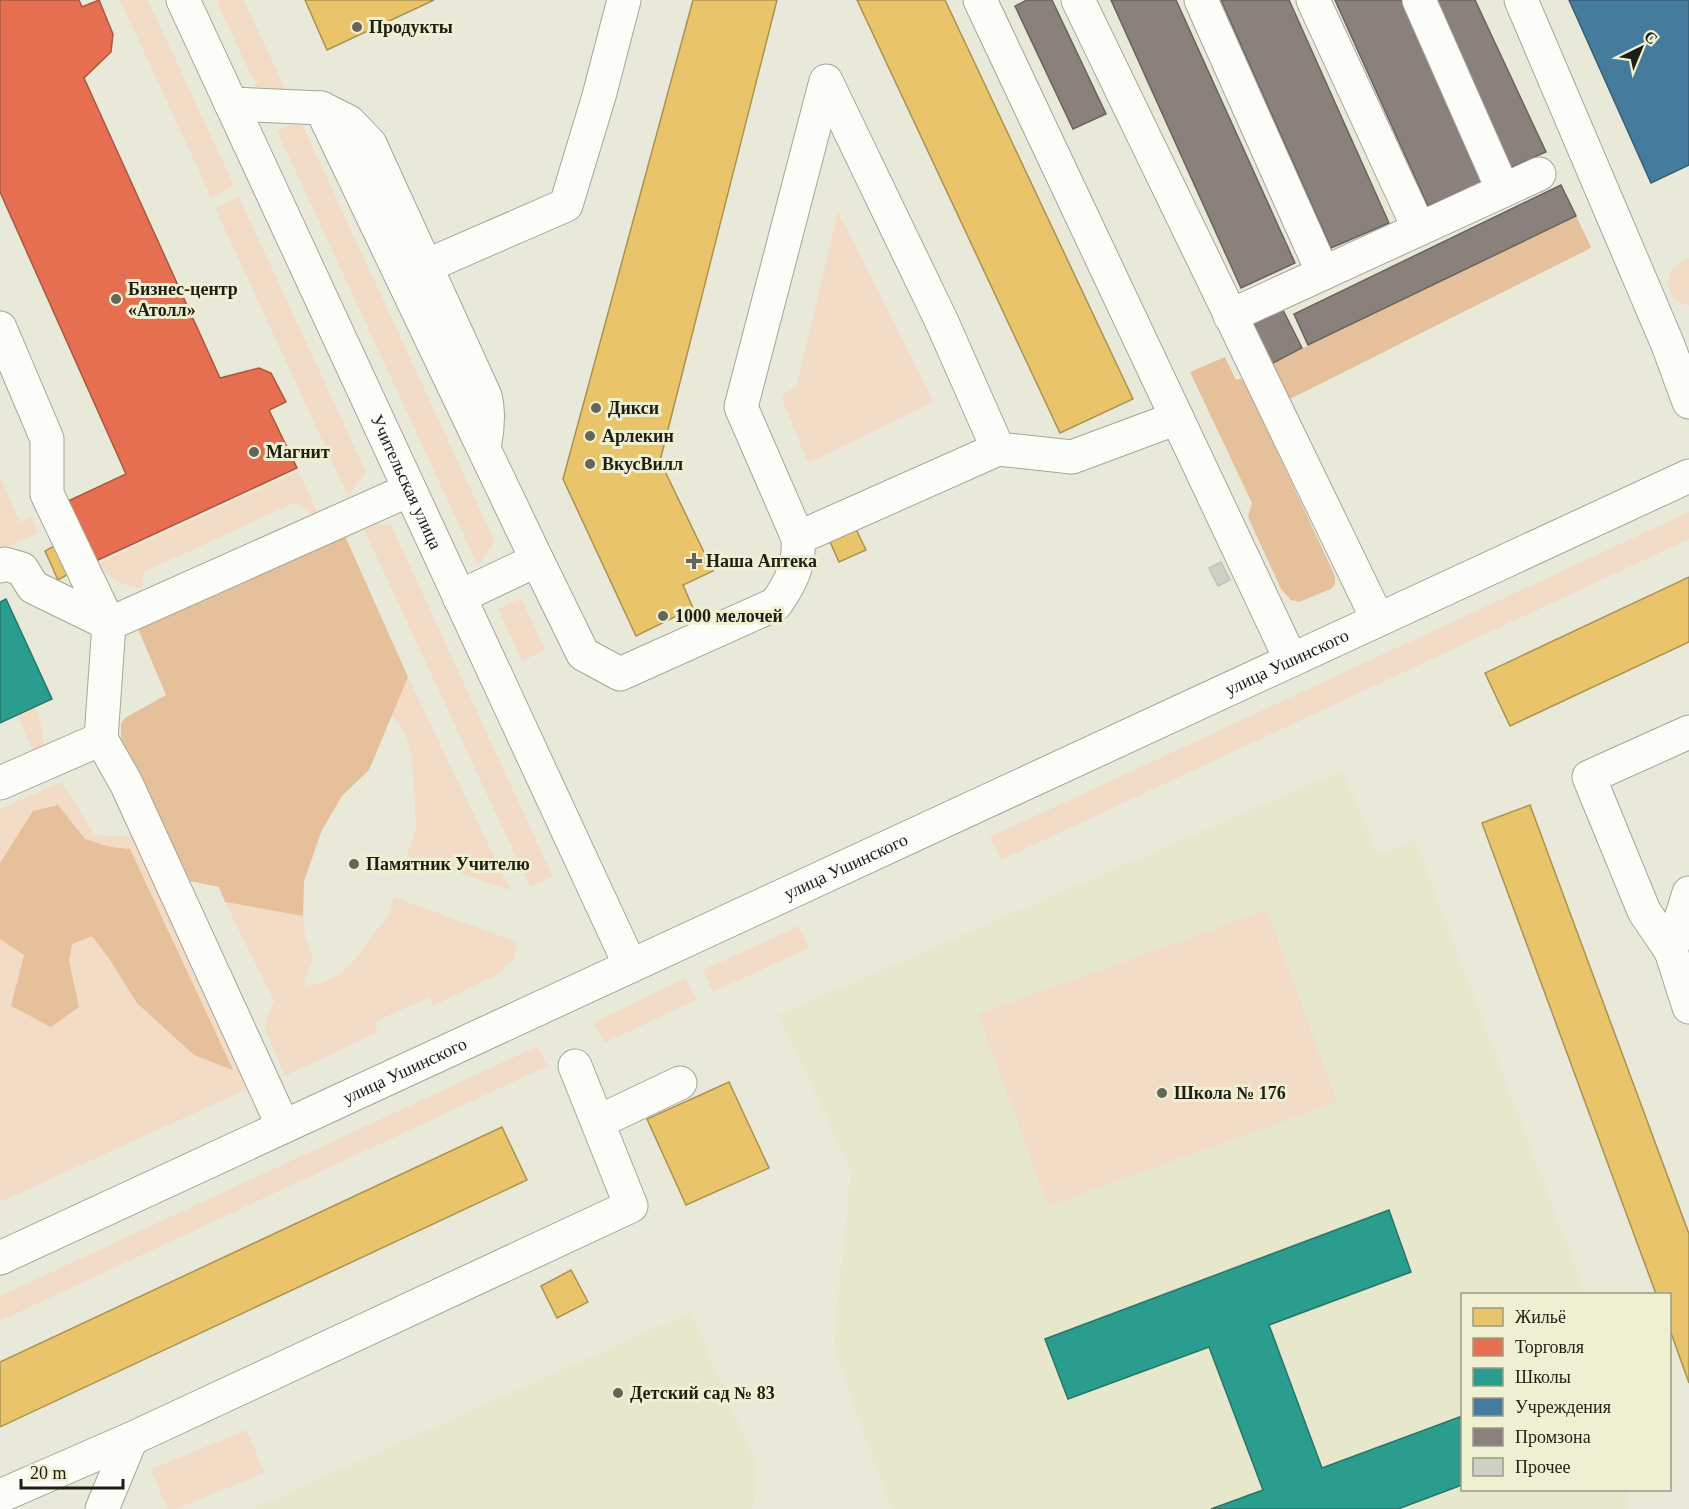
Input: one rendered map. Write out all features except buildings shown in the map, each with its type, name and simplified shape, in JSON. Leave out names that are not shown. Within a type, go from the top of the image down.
[{"type":"street","name":"Учительская улица","points":[[183,0],[630,965]]},
{"type":"street","points":[[414,271],[566,205],[624,0]]},
{"type":"street","points":[[980,0],[1291,660]]},
{"type":"street","points":[[1078,0],[1378,620]]},
{"type":"street","points":[[1201,0],[1323,273]]},
{"type":"street","points":[[1313,0],[1419,229]]},
{"type":"street","points":[[1419,0],[1503,190]]},
{"type":"street","points":[[1521,0],[1668,345],[1689,402]]},
{"type":"street","points":[[231,105],[321,108],[414,271],[484,449],[583,654],[620,674],[777,604],[789,585],[800,555],[798,538],[741,407],[826,81],[941,320],[998,449]]},
{"type":"street","points":[[1230,316],[1539,174]]},
{"type":"street","points":[[0,328],[47,439],[47,494],[109,624],[101,739],[131,794],[284,1126]]},
{"type":"street","points":[[798,538],[998,449],[1072,457],[1177,418]]},
{"type":"street","name":"улица Ушинского","points":[[0,1258],[1689,476]]},
{"type":"street","points":[[109,624],[409,490]]},
{"type":"street","points":[[459,597],[537,560]]},
{"type":"street","points":[[0,566],[4,564],[22,569],[33,587],[109,624]]},
{"type":"street","points":[[1689,732],[1589,777],[1644,911],[1671,951],[1689,1006]]},
{"type":"street","points":[[0,783],[101,739]]},
{"type":"street","points":[[1671,951],[1689,893]]},
{"type":"street","points":[[0,1496],[131,1439],[631,1206],[575,1066]]},
{"type":"street","points":[[598,1122],[680,1083]]},
{"type":"street","points":[[102,1509],[131,1439]]},
{"type":"shaded area","points":[[120,0],[148,0],[234,186],[211,197]]},
{"type":"shaded area","points":[[218,0],[244,0],[287,93],[258,90]]},
{"type":"shaded area","points":[[300,120],[495,542],[478,566],[277,131]]},
{"type":"shaded area","points":[[239,197],[366,472],[348,496],[215,208]]},
{"type":"shaded area","points":[[838,212],[934,402],[808,463],[781,396],[796,387]]},
{"type":"shaded area","points":[[1576,216],[1591,247],[1587,250],[1290,399],[1271,364]]},
{"type":"shaded area","points":[[1689,258],[1689,305],[1675,298],[1669,289],[1668,278],[1679,264]]},
{"type":"shaded area","points":[[1225,357],[1236,380],[1243,378],[1335,576],[1335,584],[1331,589],[1299,602],[1291,600],[1281,589],[1248,517],[1252,503],[1190,372]]},
{"type":"shaded area","points":[[298,471],[318,513],[313,516],[296,502],[144,572],[142,588],[117,581],[97,564]]},
{"type":"shaded area","points":[[0,477],[20,522],[32,517],[38,532],[0,551]]},
{"type":"shaded area","points":[[1689,512],[1689,539],[1001,860],[990,837]]},
{"type":"shaded area","points":[[361,523],[391,525],[553,877],[530,887]]},
{"type":"shaded area","points":[[341,527],[408,677],[369,770],[342,796],[322,830],[304,881],[303,916],[225,902],[219,887],[190,881],[121,739],[121,724],[125,718],[166,695],[136,624]]},
{"type":"shaded area","points":[[521,598],[545,650],[522,661],[498,609]]},
{"type":"shaded area","points":[[408,677],[510,890],[407,856],[416,828],[412,756],[404,730],[392,715]]},
{"type":"shaded area","points":[[35,707],[41,724],[44,745],[35,754],[17,715]]},
{"type":"shaded area","name":"Школа № 176","points":[[1343,770],[1378,855],[1415,840],[1586,1293],[1461,1293],[1461,1491],[1629,1491],[1626,1509],[891,1509],[833,1347],[851,1170],[778,1015]]},
{"type":"shaded area","points":[[61,782],[95,835],[136,837],[256,1085],[0,1202],[0,809]]},
{"type":"shaded area","points":[[58,805],[85,839],[110,847],[130,849],[233,1070],[194,1055],[137,1003],[92,936],[72,944],[69,961],[79,1007],[51,1027],[11,1006],[24,955],[0,939],[0,863],[33,811]]},
{"type":"shaded area","points":[[394,897],[517,942],[513,960],[498,974],[433,1006],[430,997],[374,1022],[378,1032],[285,1076],[264,1027],[274,1001],[225,902],[303,916],[305,936],[313,958],[304,985],[319,984],[338,975],[352,963],[388,915]]},
{"type":"shaded area","points":[[1267,910],[1337,1102],[1048,1206],[978,1014]]},
{"type":"shaded area","points":[[799,926],[809,948],[713,992],[703,970]]},
{"type":"shaded area","points":[[686,978],[696,1000],[604,1043],[594,1022]]},
{"type":"shaded area","points":[[538,1046],[547,1066],[0,1321],[0,1296]]},
{"type":"shaded area","name":"Детский сад № 83","points":[[691,1312],[758,1468],[753,1509],[252,1509]]},
{"type":"shaded area","points":[[247,1430],[264,1473],[176,1509],[167,1509],[151,1469]]},
{"type":"place","name":"Продукты","points":[[357,27]]},
{"type":"place","name":"Бизнес-центр «Атолл»","points":[[116,299]]},
{"type":"place","name":"Дикси","points":[[596,408]]},
{"type":"place","name":"Арлекин","points":[[590,436]]},
{"type":"place","name":"Магнит","points":[[254,452]]},
{"type":"place","name":"ВкусВилл","points":[[590,464]]},
{"type":"place","name":"Наша Аптека","points":[[694,561]]},
{"type":"place","name":"1000 мелочей","points":[[663,616]]},
{"type":"place","name":"Памятник Учителю","points":[[354,864]]},
{"type":"place","name":"Школа № 176","points":[[1162,1093]]},
{"type":"place","name":"Детский сад № 83","points":[[618,1393]]}]
